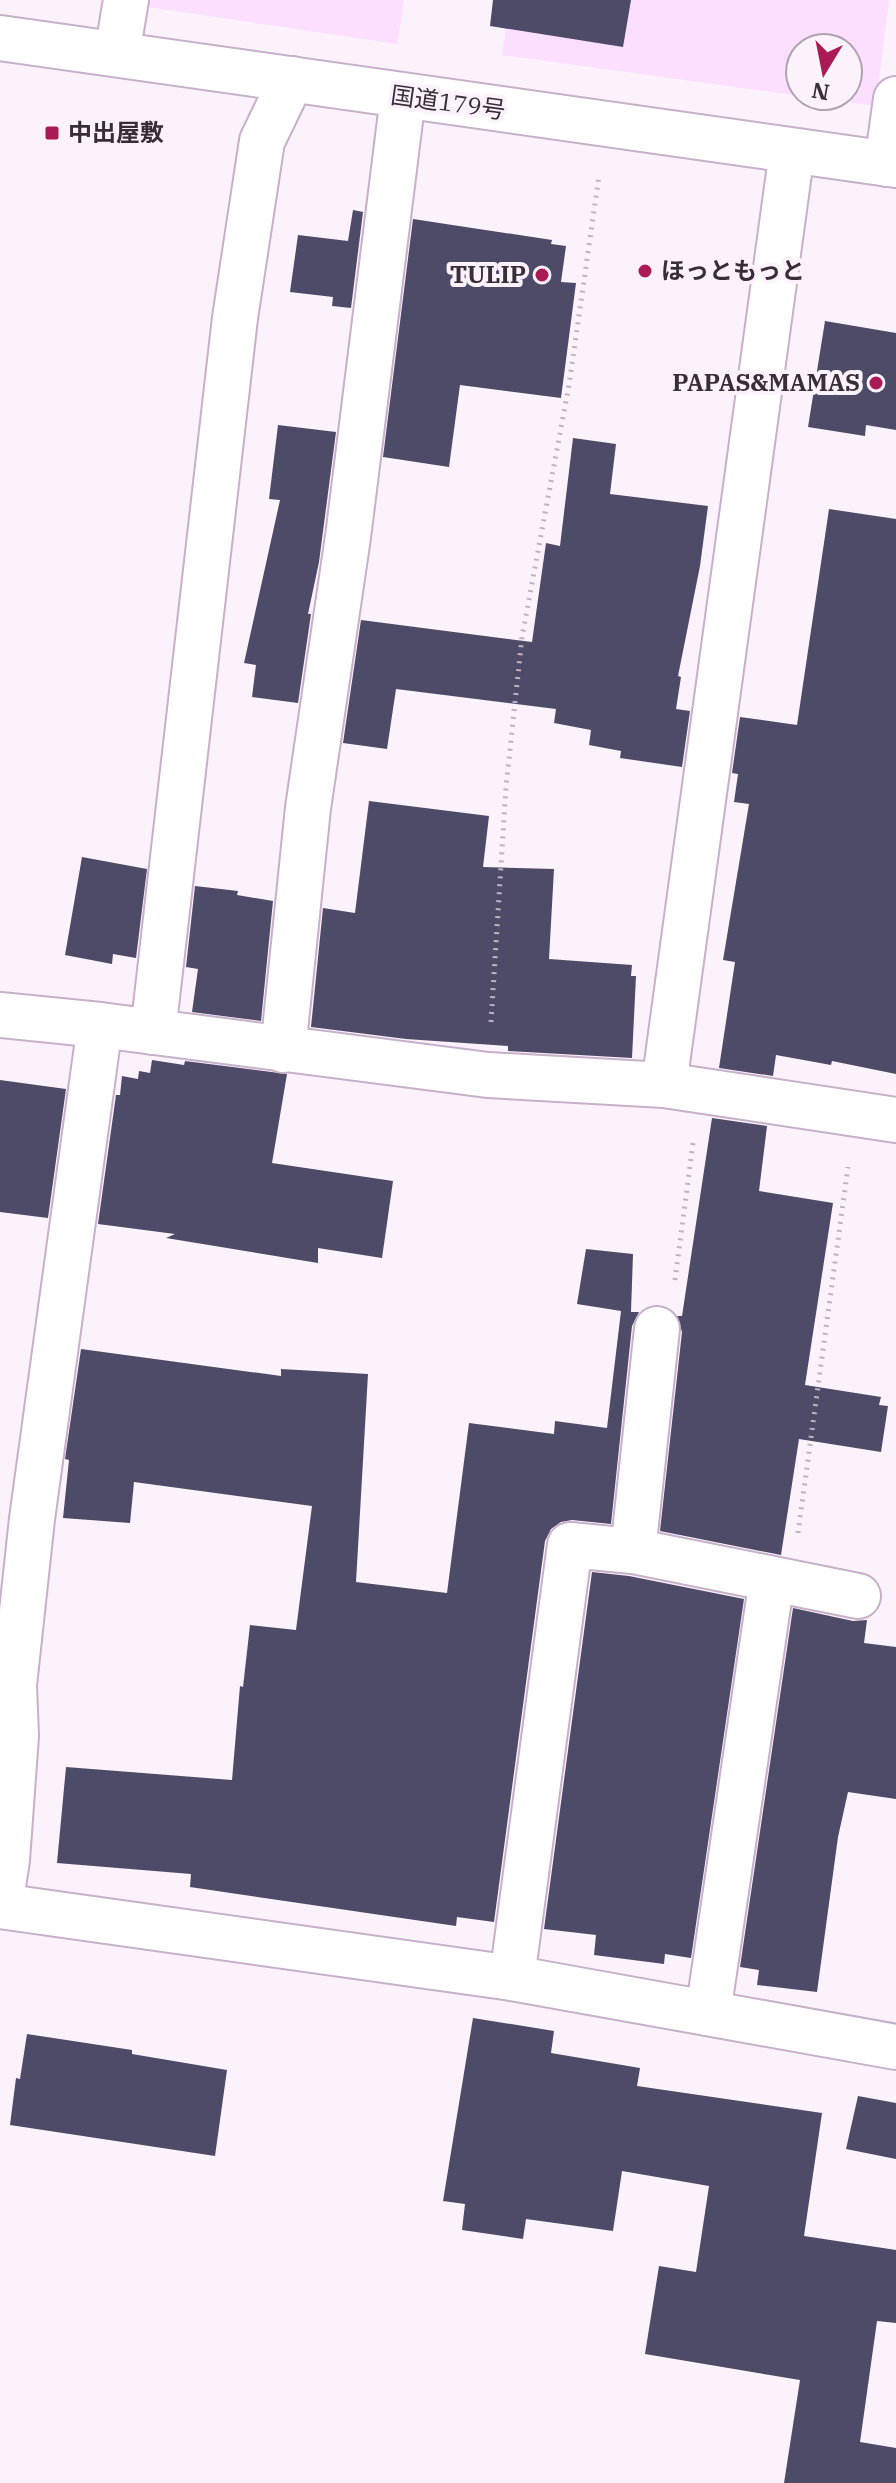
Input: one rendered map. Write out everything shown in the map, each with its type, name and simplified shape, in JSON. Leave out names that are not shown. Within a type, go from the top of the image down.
[{"type":"main road","points":[[117,54],[126,0]]},
{"type":"main road","name":"国道179号","points":[[0,38],[891,164]]},
{"type":"main road","points":[[153,1032],[235,318],[262,141],[292,79]]},
{"type":"main road","points":[[283,1050],[308,808],[348,537],[403,97]]},
{"type":"main road","points":[[891,164],[896,99]]},
{"type":"main road","points":[[682,1088],[792,151]]},
{"type":"main road","points":[[0,1015],[488,1075],[682,1088],[876,1117]]},
{"type":"main road","points":[[100,1025],[32,1519],[14,1685],[16,1736],[7,1860],[0,1906],[512,1978],[896,2047]]},
{"type":"main road","points":[[633,1551],[657,1329]]},
{"type":"main road","points":[[512,1978],[570,1545],[633,1551],[858,1596]]},
{"type":"main road","points":[[708,2013],[782,1580]]},
{"type":"path","points":[[488,1075],[506,787],[522,637],[569,385],[606,125]]},
{"type":"path","points":[[657,1329],[669,1329],[682,1088]]},
{"type":"path","points":[[782,1580],[876,1117]]},
{"type":"shaded area","points":[[100,0],[404,0],[397,44]]},
{"type":"shaded area","points":[[511,0],[889,0],[876,106],[864,104],[864,32],[784,32],[784,94],[502,55]]},
{"type":"building","points":[[493,0],[631,0],[623,47],[490,26]]},
{"type":"building","points":[[353,210],[363,212],[351,308],[332,306],[333,297],[290,292],[298,235],[348,241]]},
{"type":"building","points":[[413,219],[552,240],[551,244],[566,246],[561,282],[576,283],[561,398],[460,385],[449,467],[383,457]]},
{"type":"building","points":[[825,321],[896,333],[896,430],[866,425],[865,436],[808,427]]},
{"type":"building","points":[[278,425],[336,432],[319,562],[308,614],[311,614],[298,703],[252,697],[256,665],[244,663],[280,500],[269,499]]},
{"type":"building","points":[[573,438],[616,444],[610,494],[708,506],[700,566],[678,676],[681,677],[676,709],[690,711],[682,767],[620,758],[621,751],[589,745],[591,730],[554,723],[556,709],[396,689],[387,749],[343,743],[361,620],[532,642],[546,543],[560,546]]},
{"type":"building","points":[[829,509],[896,519],[896,1074],[832,1061],[831,1065],[776,1055],[773,1076],[719,1068],[735,962],[723,960],[749,804],[734,802],[738,774],[732,773],[740,717],[797,725]]},
{"type":"building","points":[[369,801],[489,816],[483,867],[554,869],[549,959],[632,965],[631,976],[636,976],[632,1058],[508,1051],[508,1046],[406,1039],[311,1027],[323,908],[355,913]]},
{"type":"building","points":[[82,857],[147,869],[136,958],[113,954],[112,964],[65,955]]},
{"type":"building","points":[[195,886],[238,891],[237,895],[273,901],[261,1021],[192,1012],[198,969],[186,967]]},
{"type":"building","points":[[152,1060],[184,1065],[185,1061],[287,1074],[272,1163],[393,1181],[382,1258],[318,1248],[318,1263],[166,1238],[175,1234],[98,1224],[116,1095],[120,1095],[122,1076],[138,1079],[139,1071],[150,1073]]},
{"type":"building","points":[[0,1080],[66,1089],[48,1218],[0,1212]]},
{"type":"building","points":[[712,1118],[767,1126],[759,1191],[833,1203],[805,1385],[881,1397],[879,1405],[888,1406],[881,1452],[799,1439],[781,1555],[660,1531],[682,1332],[677,1316],[682,1316]]},
{"type":"building","points":[[586,1249],[633,1254],[631,1312],[639,1312],[632,1326],[611,1524],[572,1520],[561,1522],[551,1529],[545,1541],[494,1922],[457,1917],[456,1926],[190,1887],[191,1874],[57,1863],[66,1767],[232,1780],[240,1686],[243,1687],[250,1625],[296,1630],[312,1506],[134,1482],[130,1523],[63,1518],[69,1460],[65,1459],[81,1349],[281,1376],[281,1369],[368,1374],[356,1582],[447,1593],[469,1423],[554,1434],[555,1421],[607,1428],[621,1311],[577,1304]]},
{"type":"building","points":[[592,1572],[629,1576],[744,1599],[691,1958],[665,1954],[664,1964],[594,1955],[596,1935],[544,1929]]},
{"type":"building","points":[[793,1608],[853,1621],[867,1620],[864,1643],[896,1647],[896,1799],[848,1792],[838,1837],[817,1992],[757,1985],[759,1970],[740,1967]]},
{"type":"building","points":[[473,2018],[554,2031],[551,2053],[640,2068],[637,2086],[822,2113],[804,2236],[896,2250],[896,2323],[877,2321],[860,2442],[896,2448],[896,2483],[784,2483],[800,2380],[645,2354],[659,2266],[696,2272],[709,2186],[622,2171],[613,2231],[526,2219],[523,2239],[462,2230],[465,2204],[443,2201]]},
{"type":"building","points":[[27,2034],[132,2050],[132,2054],[227,2070],[215,2156],[10,2125],[16,2078],[20,2079]]},
{"type":"building","points":[[858,2096],[896,2103],[896,2159],[846,2149]]},
{"type":"place","name":"中出屋敷","points":[[52,133]]},
{"type":"place","name":"ほっともっと","points":[[645,271]]},
{"type":"place","name":"TULIP","points":[[542,275]]},
{"type":"place","name":"PAPAS&MAMAS","points":[[876,383]]}]
